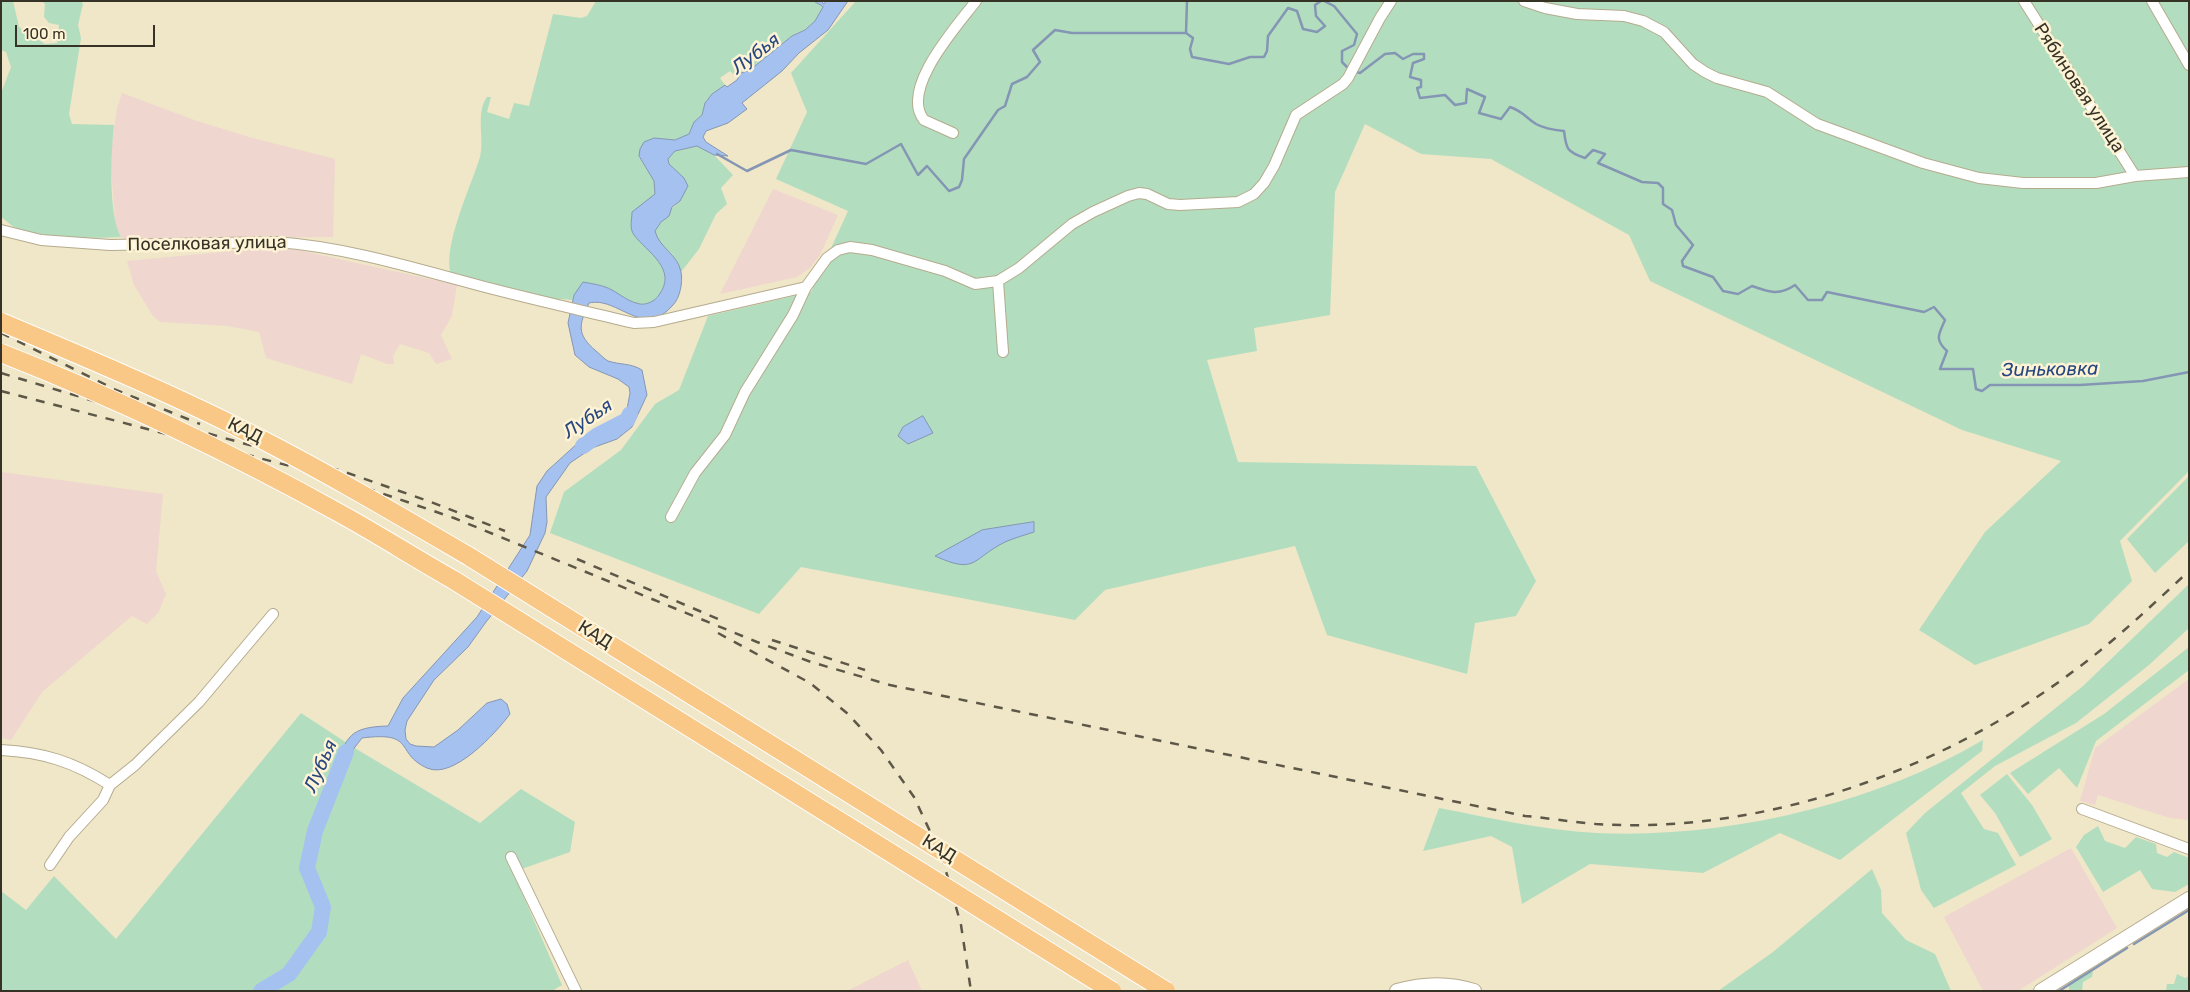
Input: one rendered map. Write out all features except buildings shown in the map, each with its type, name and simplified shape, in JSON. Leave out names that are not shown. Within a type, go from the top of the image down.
[{"type":"highway","name":"КАД","points":[[1,322],[198,408],[242,429],[357,491],[470,557],[1166,991]]},
{"type":"highway","name":"КАД","points":[[1,352],[143,413],[230,455],[342,514],[452,579],[1112,991]]},
{"type":"street","points":[[953,132],[924,120],[918,106],[919,93],[924,75],[941,47],[976,1]]},
{"type":"street","points":[[672,517],[695,473],[725,435],[750,384],[793,315],[806,287],[828,258],[838,250],[850,247],[872,250],[936,269],[975,284],[998,281],[1019,268],[1072,224],[1128,196],[1139,193],[1147,194],[1168,204],[1180,205],[1238,202],[1254,194],[1264,183],[1274,166],[1296,115],[1343,84],[1348,78],[1391,1]]},
{"type":"street","points":[[1524,1],[1545,8],[1577,14],[1624,16],[1643,21],[1664,32],[1693,64],[1717,78],[1767,92],[1816,124],[1837,133],[1923,163],[1979,178],[2023,183],[2096,183],[2135,176],[2189,172]]},
{"type":"street","name":"Рябиновая улица","points":[[2024,1],[2135,176]]},
{"type":"street","points":[[2152,1],[2189,66]]},
{"type":"street","name":"Поселковая улица","points":[[1,230],[41,240],[110,245],[296,243],[389,261],[634,323],[654,322],[806,287]]},
{"type":"street","points":[[998,281],[1003,352]]},
{"type":"street","points":[[50,865],[69,837],[103,800],[110,785],[135,765],[199,702],[273,614]]},
{"type":"street","points":[[1,750],[28,751],[49,756],[84,769],[110,785]]},
{"type":"street","points":[[2082,809],[2189,849]]},
{"type":"street","points":[[510,857],[571,989]]},
{"type":"street","points":[[2041,991],[2189,900]]},
{"type":"street","points":[[1397,991],[1434,985],[1474,991]]},
{"type":"shaded area","points":[[122,93],[197,121],[249,137],[335,159],[333,237],[129,241],[121,237],[116,228],[111,171],[112,142],[117,109]]},
{"type":"shaded area","points":[[773,189],[838,215],[820,255],[810,268],[797,277],[720,294]]},
{"type":"shaded area","points":[[264,248],[293,249],[457,285],[452,316],[441,335],[452,359],[436,364],[429,353],[400,344],[393,356],[394,364],[387,364],[361,354],[352,384],[266,358],[259,332],[228,326],[160,322],[153,316],[134,285],[127,261]]},
{"type":"shaded area","points":[[1,472],[163,494],[156,571],[166,594],[158,613],[147,624],[132,616],[42,692],[11,740],[1,738]]},
{"type":"shaded area","points":[[2189,679],[2189,820],[2170,818],[2098,795],[2095,805],[2080,801],[2095,748]]},
{"type":"shaded area","points":[[2071,848],[2117,928],[2018,991],[1983,991],[1944,917]]},
{"type":"shaded area","points":[[908,960],[922,991],[847,991]]},
{"type":"green space","points":[[1,1],[13,1],[19,27],[45,44],[57,43],[59,25],[49,23],[44,17],[45,4],[42,1],[81,1],[83,4],[78,25],[81,38],[69,114],[72,124],[114,125],[111,166],[112,199],[117,227],[121,237],[83,238],[40,234],[16,228],[1,217],[1,93],[11,67],[6,52],[1,50]]},
{"type":"green space","points":[[596,1],[814,1],[823,7],[815,21],[805,30],[792,36],[750,70],[741,73],[738,79],[730,71],[720,78],[725,85],[712,94],[705,103],[702,115],[694,122],[689,134],[675,140],[653,138],[639,157],[654,181],[655,195],[645,203],[633,234],[659,262],[665,278],[664,286],[659,295],[650,303],[637,303],[600,285],[574,295],[573,300],[559,299],[552,302],[451,275],[449,263],[450,249],[459,216],[480,157],[483,104],[487,97],[491,97],[487,112],[509,119],[514,103],[529,106],[553,14],[581,18],[587,16]]},
{"type":"green space","points":[[856,1],[2189,1],[2189,471],[2120,541],[2132,581],[2089,624],[1975,665],[1919,630],[1985,532],[2061,461],[1962,430],[1650,281],[1629,235],[1491,159],[1421,154],[1365,124],[1335,192],[1330,315],[1254,328],[1257,351],[1207,360],[1238,462],[1476,466],[1536,581],[1516,616],[1475,623],[1467,674],[1327,635],[1295,546],[1105,590],[1075,620],[801,567],[759,614],[550,533],[564,492],[621,450],[655,404],[679,390],[708,316],[811,292],[848,211],[776,179],[807,112],[791,73]]},
{"type":"green space","points":[[697,146],[714,155],[733,175],[721,188],[727,204],[716,214],[699,249],[681,272],[672,254],[657,241],[655,231],[680,201],[674,169],[669,164],[668,159],[675,151]]},
{"type":"green space","points":[[2189,476],[2189,541],[2155,573],[2127,539]]},
{"type":"green space","points":[[2189,584],[2189,628],[2149,665],[2076,723],[1995,766],[1961,793],[1984,829],[1998,833],[2016,865],[1934,908],[1921,890],[1906,833],[1925,813],[2083,686]]},
{"type":"green space","points":[[2189,647],[2189,670],[2096,741],[2077,788],[2059,768],[2028,794],[2010,773],[2104,714]]},
{"type":"green space","points":[[301,713],[353,747],[480,823],[521,789],[575,822],[570,852],[513,872],[562,985],[552,991],[1,991],[1,891],[26,910],[54,876],[116,939]]},
{"type":"green space","points":[[1983,740],[1982,751],[1840,860],[1780,833],[1703,873],[1590,864],[1522,904],[1512,847],[1491,836],[1423,851],[1439,808],[1517,823],[1596,833],[1695,830],[1746,823],[1846,800],[1894,783],[1940,763]]},
{"type":"green space","points":[[2007,774],[2032,805],[2052,839],[2020,857],[1995,813],[1980,795]]},
{"type":"green space","points":[[2098,826],[2105,841],[2125,848],[2136,837],[2156,844],[2157,853],[2167,857],[2174,852],[2189,858],[2189,884],[2175,892],[2152,889],[2140,870],[2103,892],[2076,847],[2084,835]]},
{"type":"green space","points":[[1872,869],[1881,890],[1882,913],[1906,940],[1935,954],[1951,991],[1718,991],[1773,952]]},
{"type":"green space","points":[[2089,970],[2093,972],[2092,977],[2083,982],[2082,991],[2069,991],[2069,982]]},
{"type":"green space","points":[[2177,974],[2185,978],[2189,976],[2189,991],[2166,991],[2167,984],[2174,984]]},
{"type":"water","points":[[814,1],[821,1],[824,4],[826,1],[848,1],[828,30],[742,103],[747,109],[728,123],[706,131],[703,137],[706,142],[728,156],[714,155],[697,146],[675,151],[668,159],[669,164],[684,178],[688,186],[680,201],[672,207],[669,216],[661,222],[655,231],[660,242],[676,260],[681,272],[682,280],[677,298],[673,305],[662,315],[651,318],[641,318],[610,305],[589,303],[583,317],[581,329],[585,339],[605,359],[634,366],[642,370],[647,395],[632,427],[617,439],[592,448],[570,463],[546,497],[547,522],[545,533],[527,571],[468,647],[434,680],[407,721],[406,739],[410,744],[416,746],[434,747],[458,730],[487,703],[501,699],[507,704],[510,714],[495,732],[473,753],[449,767],[437,770],[427,768],[417,762],[398,740],[379,737],[362,738],[352,751],[343,773],[335,770],[343,749],[351,736],[357,731],[388,726],[403,698],[477,617],[530,535],[537,486],[547,471],[579,442],[612,429],[627,409],[630,393],[629,387],[618,379],[589,367],[575,355],[568,323],[574,295],[583,282],[605,287],[632,302],[640,304],[648,303],[655,299],[664,286],[665,277],[663,269],[634,235],[631,227],[632,212],[655,194],[654,181],[639,156],[644,142],[654,138],[675,140],[689,134],[694,122],[702,115],[705,103],[712,94],[725,85],[727,87],[737,80],[741,73],[750,70],[792,36],[805,30],[815,21],[823,7]]},
{"type":"water","points":[[923,416],[933,433],[908,444],[898,436],[903,427]]},
{"type":"water","points":[[1034,522],[1034,532],[1005,542],[973,562],[959,564],[935,556],[982,530]]},
{"type":"waterway","points":[[1186,33],[1187,1]]},
{"type":"waterway","name":"Зиньковка","points":[[717,154],[747,171],[791,150],[866,164],[901,144],[918,175],[927,166],[949,191],[959,187],[962,180],[964,159],[998,110],[1005,106],[1012,84],[1027,77],[1040,62],[1033,50],[1055,30],[1072,33],[1186,33],[1193,38],[1190,49],[1192,57],[1229,64],[1250,57],[1264,57],[1267,51],[1268,36],[1288,8],[1297,11],[1303,29],[1317,32],[1325,26],[1316,16],[1315,5],[1321,1]]},
{"type":"waterway","name":"Зиньковка","points":[[1324,1],[1334,6],[1357,34],[1354,45],[1342,51],[1342,62],[1349,69]]},
{"type":"waterway","name":"Зиньковка","points":[[1356,72],[1360,73],[1385,54],[1395,53],[1403,59],[1413,54],[1424,54],[1424,59],[1413,63],[1410,77],[1421,80],[1421,87],[1417,88],[1420,98],[1445,95],[1455,105],[1466,103],[1467,89],[1485,97],[1479,113],[1501,119],[1510,107],[1539,126],[1564,131],[1568,149],[1574,154],[1585,158],[1593,150],[1605,154],[1598,163],[1642,182],[1658,183],[1663,188],[1663,204],[1672,210],[1676,225],[1693,245],[1682,261],[1683,266],[1713,277],[1723,291],[1738,294],[1752,286],[1779,292],[1795,285],[1808,300],[1822,300],[1827,292],[1924,312],[1934,307],[1945,320],[1939,340],[1947,351],[1940,369],[1973,369],[1976,389],[1982,391],[1990,385],[2080,385],[2143,381],[2189,372]]},
{"type":"waterway","name":"Лубья","points":[[583,446],[598,435],[627,420],[630,414]]},
{"type":"waterway","name":"Лубья","points":[[261,991],[289,974],[319,932],[323,907],[307,868],[315,831],[346,752]]},
{"type":"waterway","points":[[2134,944],[2189,910]]},
{"type":"waterway","points":[[2059,991],[2127,948]]},
{"type":"railway","points":[[1,322],[31,341]]},
{"type":"railway","points":[[1,333],[116,390],[200,424]]},
{"type":"railway","points":[[1,373],[342,471],[431,502],[505,531]]},
{"type":"railway","points":[[1,391],[340,479],[454,518],[757,642],[811,662],[890,685],[1525,816],[1596,824],[1659,825],[1723,819],[1786,806],[1849,789],[1909,766],[1968,738],[2023,706],[2075,670],[2119,634],[2189,571]]},
{"type":"railway","points":[[577,559],[723,621]]},
{"type":"railway","points":[[718,633],[810,683],[848,714],[881,750],[914,797],[942,857],[961,925],[971,991]]},
{"type":"railway","points":[[772,640],[865,670]]}]
